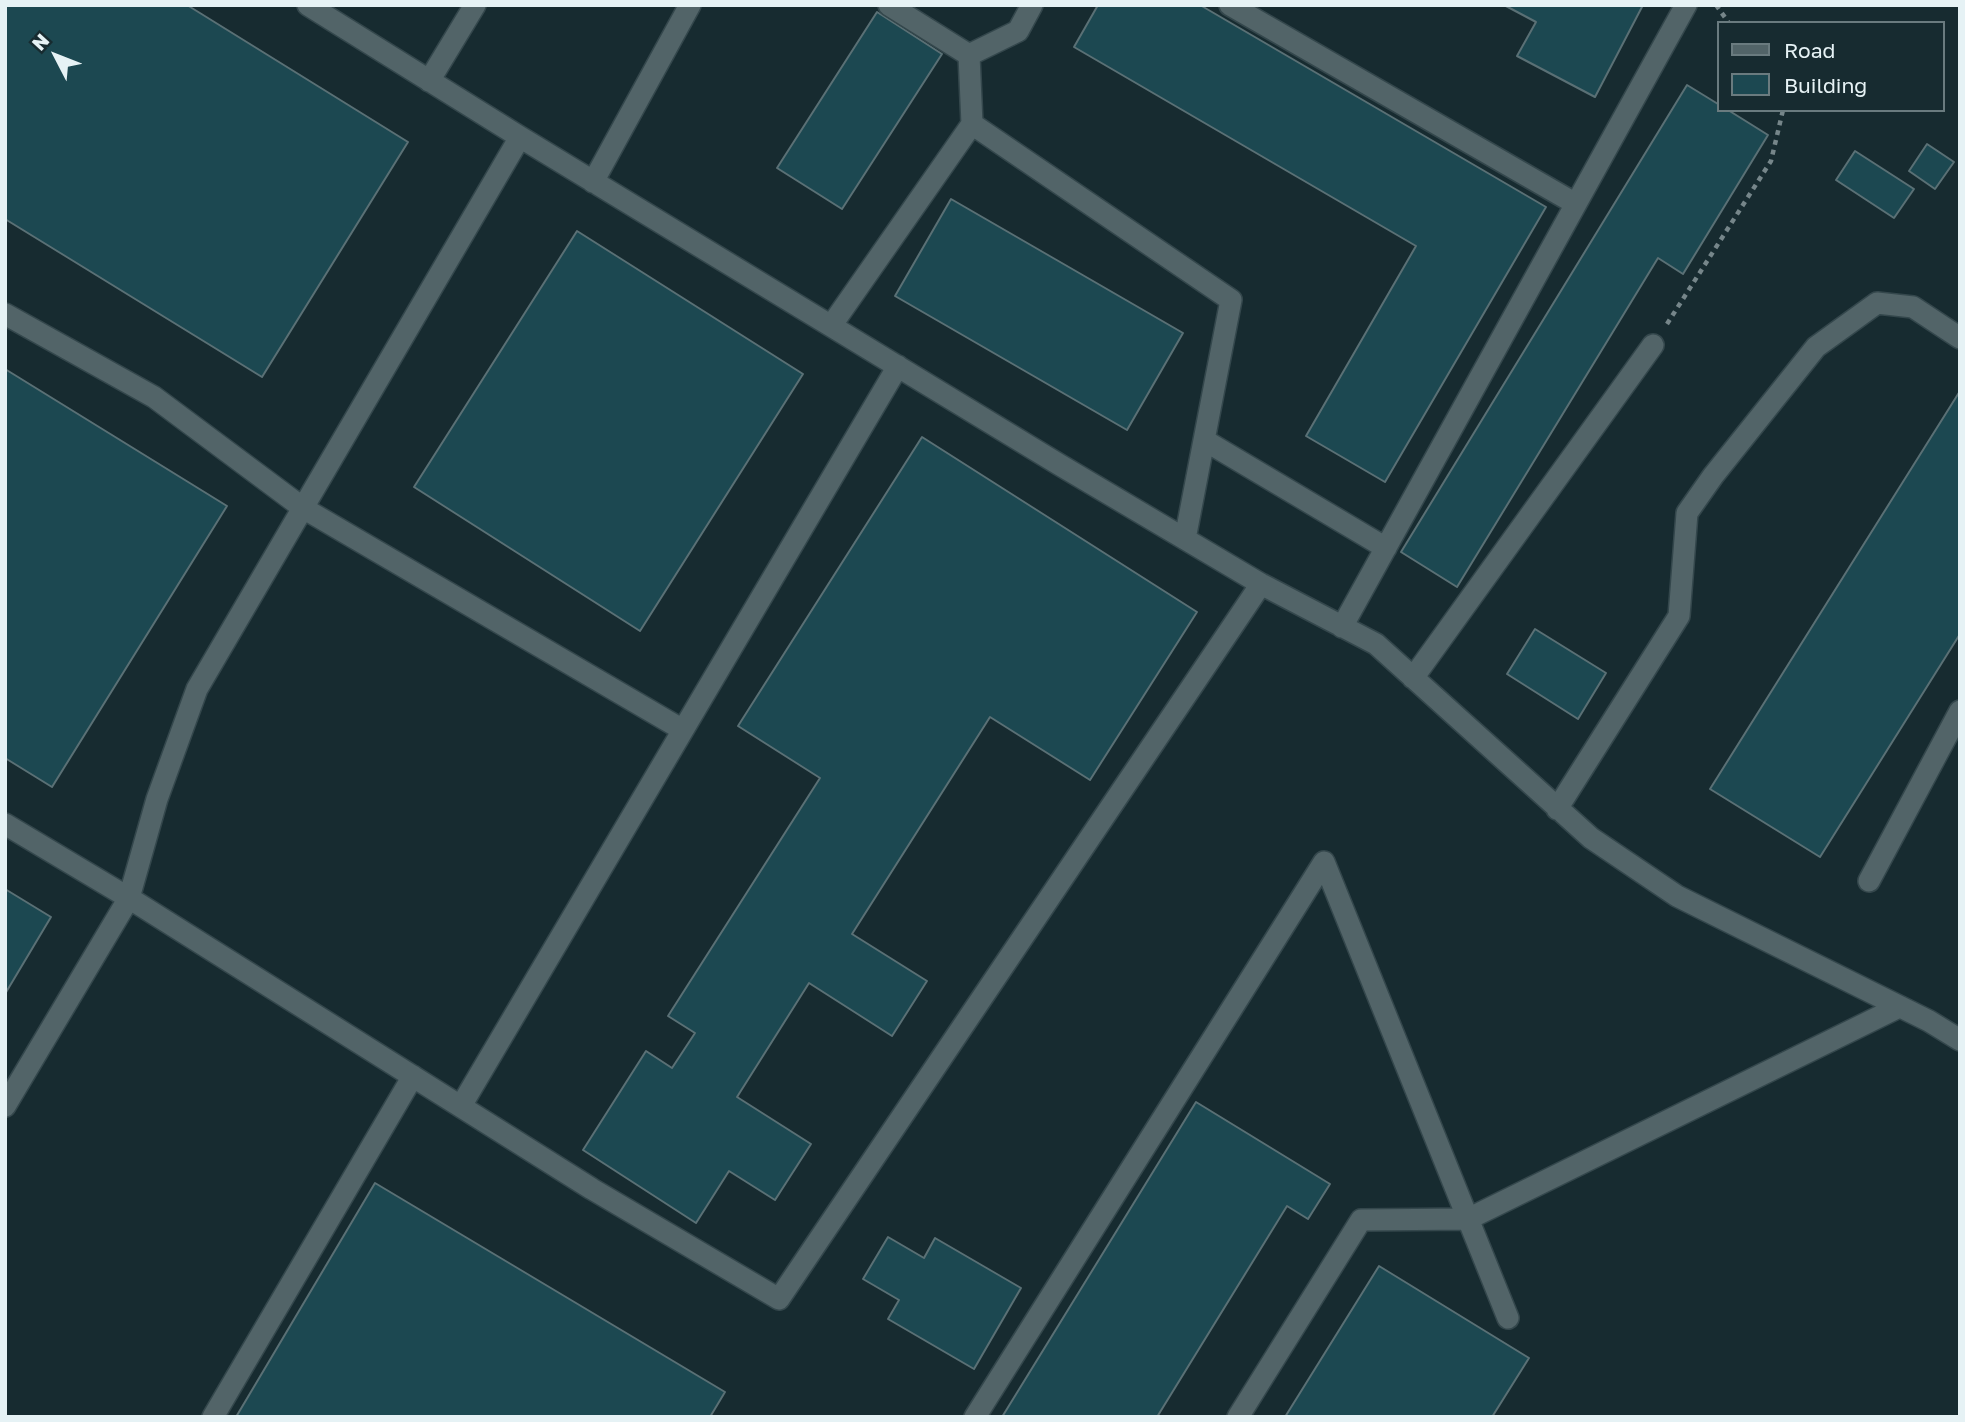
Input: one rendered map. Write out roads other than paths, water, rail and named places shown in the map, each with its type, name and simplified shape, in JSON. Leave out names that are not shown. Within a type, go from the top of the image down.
[{"type":"lane","points":[[308,5],[520,137],[1185,539],[1261,584],[1376,644],[1591,838],[1677,896],[1960,1040]]},
{"type":"lane","points":[[429,81],[475,5]]},
{"type":"lane","points":[[593,181],[690,5]]},
{"type":"lane","points":[[889,5],[969,55]]},
{"type":"lane","points":[[969,55],[1018,31],[1032,5]]},
{"type":"lane","points":[[1230,5],[1576,204]]},
{"type":"lane","points":[[1342,627],[1686,5]]},
{"type":"lane","points":[[831,326],[972,124],[969,55]]},
{"type":"lane","points":[[972,124],[1231,300],[1185,539]]},
{"type":"lane","points":[[5,1106],[129,898],[157,799],[197,690],[520,137]]},
{"type":"lane","points":[[1557,809],[1679,616],[1687,513],[1816,347],[1877,303],[1913,307],[1960,338]]},
{"type":"lane","points":[[5,314],[154,397],[303,508],[682,730]]},
{"type":"lane","points":[[1413,678],[1654,345]]},
{"type":"lane","points":[[461,1106],[898,366]]},
{"type":"lane","points":[[1204,440],[1386,548]]},
{"type":"lane","points":[[5,824],[129,898],[592,1189],[779,1299],[1261,584]]},
{"type":"lane","points":[[1869,881],[1960,711]]},
{"type":"lane","points":[[975,1417],[1324,862],[1508,1318]]},
{"type":"lane","points":[[1238,1417],[1361,1220],[1468,1219],[1899,1007]]},
{"type":"lane","points":[[213,1417],[413,1076]]}]
